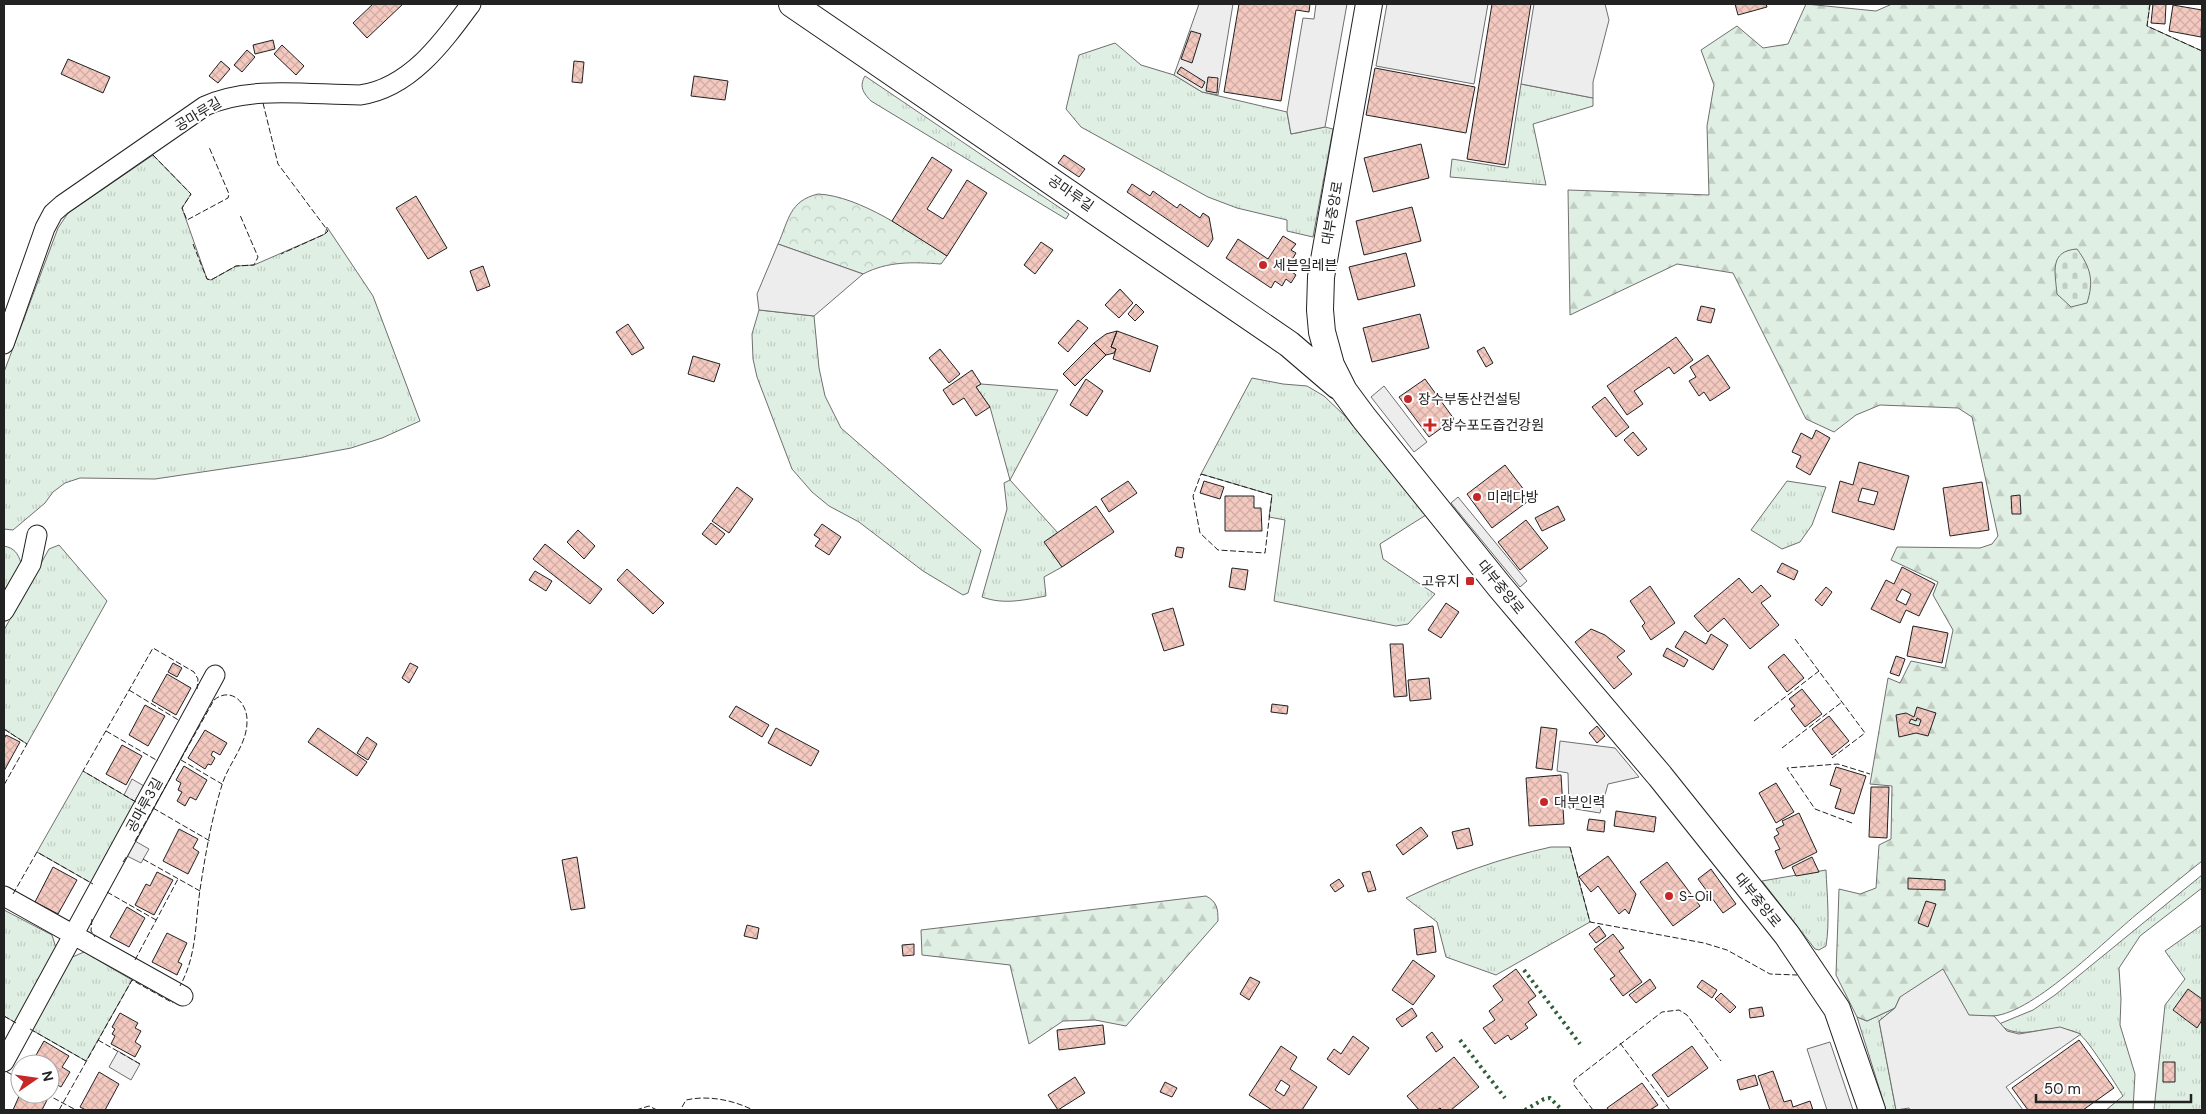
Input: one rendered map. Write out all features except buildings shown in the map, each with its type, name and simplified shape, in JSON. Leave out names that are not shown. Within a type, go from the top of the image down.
[{"type":"street","name":"공마루길","points":[[4,344],[45,228],[53,213],[62,205],[205,106],[221,99],[249,94],[360,95],[375,93],[389,87],[404,78],[426,58],[471,4]]},
{"type":"street","name":"공마루길","points":[[792,4],[1289,344],[1344,391]]},
{"type":"street","name":"대부중앙로","points":[[1369,4],[1321,277],[1322,332],[1331,365],[1344,391],[1500,587],[1660,776],[1792,943],[1837,1009],[1872,1110]]},
{"type":"street","points":[[1289,344],[1312,342],[1322,332]]},
{"type":"street","points":[[4,611],[31,564],[37,535]]},
{"type":"street","name":"공마루3길","points":[[4,1062],[215,674]]},
{"type":"street","points":[[4,896],[184,996]]},
{"type":"green space","points":[[1806,4],[1876,11],[1892,4],[2150,4],[2147,26],[2202,51],[2202,861],[2050,988],[2010,1012],[1993,1016],[1958,1013],[1900,997],[1895,1008],[1867,1021],[1857,1017],[1836,975],[1839,889],[1860,894],[1876,888],[1879,845],[1891,839],[1892,786],[1870,784],[1888,678],[1900,683],[1911,661],[1945,668],[1953,630],[1933,595],[1938,582],[1891,560],[1897,547],[1980,548],[1992,544],[1998,536],[1972,417],[1958,408],[1880,405],[1856,415],[1834,432],[1806,419],[1733,273],[1677,264],[1570,315],[1568,190],[1709,195],[1707,126],[1714,85],[1701,50],[1737,26],[1763,48],[1788,44]]},
{"type":"green space","points":[[1115,43],[1141,65],[1174,75],[1202,92],[1287,112],[1291,134],[1325,127],[1333,129],[1313,237],[1287,231],[1287,220],[1237,208],[1208,197],[1081,127],[1066,109],[1079,55]]},
{"type":"green space","points":[[865,76],[1069,214],[1066,219],[871,101],[863,89],[862,83]]},
{"type":"green space","points":[[1521,84],[1593,98],[1593,106],[1533,124],[1546,185],[1450,177],[1452,159],[1508,168]]},
{"type":"green space","points":[[153,155],[191,194],[182,208],[207,279],[211,280],[236,266],[254,265],[325,234],[327,227],[373,296],[420,421],[382,438],[351,448],[303,457],[155,479],[80,478],[65,483],[53,492],[45,503],[13,530],[4,529],[4,372],[58,228],[68,213]]},
{"type":"green space","points":[[818,194],[834,196],[868,208],[947,256],[941,264],[911,263],[891,265],[863,274],[778,244],[791,213],[801,201]]},
{"type":"green space","points":[[2077,249],[2085,262],[2091,281],[2087,303],[2071,307],[2057,294],[2055,271],[2058,258],[2062,254]]},
{"type":"green space","points":[[759,310],[814,316],[819,368],[825,396],[841,428],[981,550],[968,593],[963,595],[923,571],[859,522],[829,506],[812,492],[792,469],[757,377],[753,359],[752,334]]},
{"type":"green space","points":[[1252,378],[1307,386],[1324,396],[1345,416],[1426,515],[1380,544],[1383,559],[1435,594],[1408,624],[1396,626],[1274,601],[1285,520],[1269,517],[1272,495],[1201,474]]},
{"type":"green space","points":[[981,384],[1058,390],[1010,480],[990,407],[976,387]]},
{"type":"green space","points":[[1010,480],[1058,533],[1045,542],[1062,567],[1044,577],[1046,596],[998,601],[982,597],[1007,509],[1004,483]]},
{"type":"green space","points":[[1787,481],[1826,487],[1812,525],[1800,542],[1782,549],[1751,530]]},
{"type":"green space","points":[[59,545],[107,601],[27,744],[4,729],[4,630],[49,549]]},
{"type":"green space","points":[[4,546],[15,552],[21,563],[4,592]]},
{"type":"green space","points":[[83,771],[136,802],[93,884],[37,852]]},
{"type":"green space","points":[[1551,847],[1570,847],[1590,922],[1496,975],[1446,957],[1437,922],[1406,898],[1477,868]]},
{"type":"green space","points":[[1826,870],[1828,927],[1826,946],[1819,950],[1815,949],[1762,881]]},
{"type":"green space","points":[[2202,875],[2202,888],[2140,936],[2119,968],[2120,1025],[2135,1074],[2133,1110],[2106,1110],[2123,1096],[2095,1053],[2079,1034],[2058,1029],[2017,1032],[2008,1030],[1999,1024],[2033,1010],[2055,995]]},
{"type":"green space","points":[[1206,896],[1216,906],[1218,921],[1126,1026],[1095,1020],[1063,1021],[1029,1044],[1010,965],[922,955],[921,930]]},
{"type":"green space","points":[[4,910],[52,935],[56,948],[16,1023],[4,1016]]},
{"type":"green space","points":[[2202,925],[2202,1110],[2154,1110],[2165,1005],[2185,979],[2165,951]]},
{"type":"green space","points":[[84,952],[132,980],[86,1061],[30,1029],[70,958]]},
{"type":"green space","points":[[1895,1008],[1879,1021],[1896,1110],[1886,1110],[1857,1017],[1867,1021]]},
{"type":"shaded area","points":[[1199,4],[1233,4],[1218,95],[1202,92],[1174,75]]},
{"type":"shaded area","points":[[1316,4],[1347,4],[1325,127],[1291,134],[1287,112],[1303,18],[1314,19]]},
{"type":"shaded area","points":[[1387,4],[1488,4],[1474,84],[1376,66]]},
{"type":"shaded area","points":[[1534,4],[1605,4],[1609,20],[1593,82],[1593,98],[1521,84]]},
{"type":"shaded area","points":[[778,244],[863,274],[814,316],[759,310],[757,294]]},
{"type":"shaded area","points":[[1384,386],[1427,442],[1414,452],[1371,397]]},
{"type":"shaded area","points":[[1458,497],[1527,581],[1520,587],[1451,503]]},
{"type":"shaded area","points":[[1560,741],[1615,748],[1639,777],[1608,784],[1600,813],[1569,808],[1568,773],[1557,771]]},
{"type":"shaded area","points":[[132,779],[144,786],[136,802],[124,795]]},
{"type":"shaded area","points":[[135,841],[149,849],[141,863],[127,856]]},
{"type":"shaded area","points":[[1943,969],[1969,1015],[1994,1016],[2007,1031],[2019,1034],[2060,1027],[2081,1034],[2006,1087],[2023,1110],[1910,1110],[1909,1108],[1896,1110],[1879,1021],[1895,1008],[1900,997]]},
{"type":"shaded area","points":[[1830,1042],[1853,1110],[1827,1110],[1807,1049]]},
{"type":"shaded area","points":[[118,1051],[140,1064],[131,1080],[109,1067]]},
{"type":"hedge","points":[[1524,970],[1580,1044]]},
{"type":"hedge","points":[[1460,1040],[1505,1098]]},
{"type":"hedge","points":[[1525,1110],[1544,1099],[1550,1098],[1562,1110]]},
{"type":"fence","points":[[2150,4],[2147,26],[2202,51]]},
{"type":"fence","points":[[263,103],[278,164],[328,231],[281,254]]},
{"type":"fence","points":[[153,155],[191,194],[182,208],[187,220],[228,198],[229,194],[209,147]]},
{"type":"fence","points":[[193,244],[207,279],[211,280],[236,266],[254,265],[258,257],[240,215]]},
{"type":"fence","points":[[1201,474],[1272,495],[1265,553],[1218,550],[1200,533],[1193,496],[1201,474]]},
{"type":"fence","points":[[1795,639],[1865,733],[1832,758]]},
{"type":"fence","points":[[136,802],[83,771],[153,648],[194,672],[198,679],[197,689]]},
{"type":"fence","points":[[1754,721],[1819,671]]},
{"type":"fence","points":[[129,690],[180,721]]},
{"type":"fence","points":[[135,841],[214,700],[226,695],[237,699],[247,715],[246,730],[241,747],[225,777],[215,810],[202,877],[190,963],[180,986]]},
{"type":"fence","points":[[1782,748],[1842,702]]},
{"type":"fence","points":[[4,729],[27,744],[4,785]]},
{"type":"fence","points":[[106,731],[158,761]]},
{"type":"fence","points":[[181,760],[222,784]]},
{"type":"fence","points":[[1852,823],[1815,809],[1787,768],[1838,764],[1870,774]]},
{"type":"fence","points":[[153,808],[210,841]]},
{"type":"fence","points":[[1570,847],[1590,922],[1704,943],[1727,950],[1770,974],[1797,975]]},
{"type":"fence","points":[[13,894],[37,852],[93,884]]},
{"type":"fence","points":[[123,862],[127,856]]},
{"type":"fence","points":[[143,859],[200,891]]},
{"type":"fence","points":[[135,960],[178,879]]},
{"type":"fence","points":[[107,892],[156,920]]},
{"type":"fence","points":[[92,919],[91,931],[95,937]]},
{"type":"fence","points":[[59,1110],[132,980],[173,1003]]},
{"type":"fence","points":[[1593,1110],[1574,1085],[1574,1080],[1662,1012],[1679,1010],[1687,1015],[1721,1061]]},
{"type":"fence","points":[[4,1016],[16,1023]]},
{"type":"fence","points":[[30,1029],[86,1061]]},
{"type":"fence","points":[[98,1040],[140,1064]]},
{"type":"fence","points":[[1620,1043],[1670,1110]]},
{"type":"fence","points":[[682,1107],[686,1100],[712,1098],[729,1101],[753,1110]]},
{"type":"fence","points":[[60,1101],[76,1110]]},
{"type":"fence","points":[[636,1110],[649,1106],[657,1110]]},
{"type":"place","name":"세븐일레븐","points":[[1263,265]]},
{"type":"place","name":"장수부동산컨설팅","points":[[1408,399]]},
{"type":"place","name":"장수포도즙건강원","points":[[1430,425]]},
{"type":"place","name":"미래다방","points":[[1477,497]]},
{"type":"place","name":"고유지","points":[[1470,581]]},
{"type":"place","name":"대부인력","points":[[1544,802]]},
{"type":"place","name":"S-Oil","points":[[1669,896]]}]
